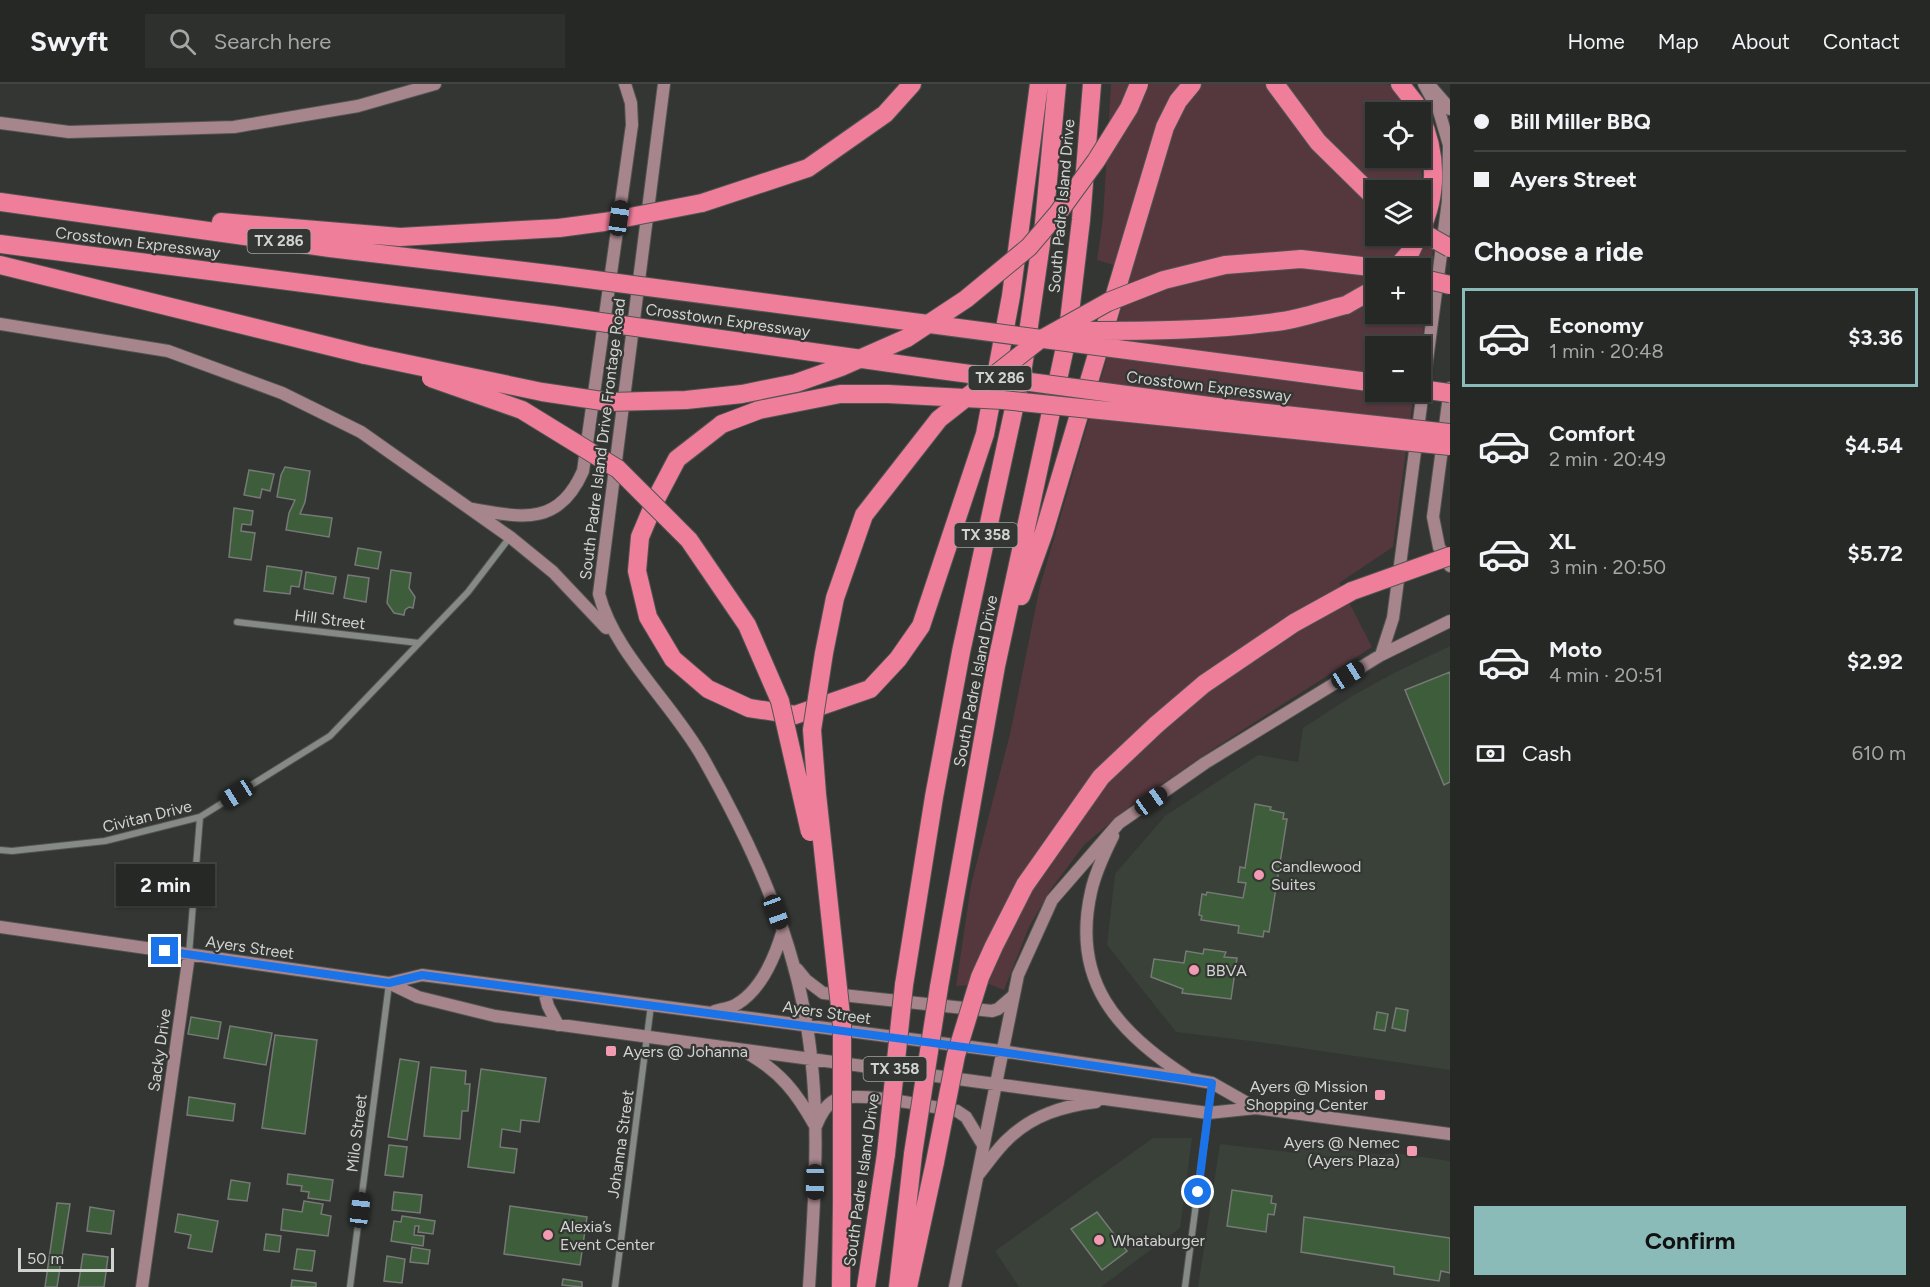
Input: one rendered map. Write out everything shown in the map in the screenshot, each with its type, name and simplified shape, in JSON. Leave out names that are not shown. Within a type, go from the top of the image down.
[{"type":"highway","points":[[1,202],[400,237],[559,228],[604,222],[702,203],[808,168],[885,114],[912,84]]},
{"type":"highway","points":[[1039,84],[1011,296],[985,434],[921,626],[898,659],[870,690],[795,715],[749,708],[708,689],[673,659],[648,617],[637,571],[639,537],[677,459],[722,424],[759,410],[840,394],[888,394],[1003,400],[1450,446]]},
{"type":"highway","name":"South Padre Island Drive","points":[[866,1287],[886,1154],[904,985],[934,797],[961,652],[1023,366],[1044,223],[1057,84]]},
{"type":"highway","name":"South Padre Island Drive","points":[[898,1287],[913,1154],[939,987],[996,666],[1068,338],[1081,220],[1092,84]]},
{"type":"highway","points":[[0,265],[364,355],[542,392],[609,402],[686,400],[742,394],[796,383],[841,368],[907,338],[966,299],[1029,247],[1058,213],[1096,161],[1129,108],[1139,84]]},
{"type":"highway","points":[[996,666],[1044,532],[1165,127],[1178,101],[1192,84]]},
{"type":"highway","points":[[1275,84],[1318,142],[1365,188]]},
{"type":"highway","points":[[1400,84],[1414,102]]},
{"type":"highway","points":[[1431,152],[1433,166],[1431,200]]},
{"type":"highway","name":"Crosstown Expressway","points":[[1,202],[330,248],[557,275],[1365,382]]},
{"type":"highway","points":[[1431,237],[1450,248]]},
{"type":"highway","name":"Crosstown Expressway","points":[[0,244],[551,315],[1228,409],[1450,432]]},
{"type":"highway","points":[[841,1287],[842,1025],[812,730],[835,598],[864,515],[939,419],[1038,341],[1108,302],[1164,280],[1225,265],[1301,259],[1365,266]]},
{"type":"highway","points":[[1431,281],[1450,285]]},
{"type":"highway","points":[[983,331],[1154,331],[1284,321],[1346,304],[1365,294]]},
{"type":"highway","points":[[364,355],[522,411],[618,469],[689,540],[747,625],[780,701],[831,926]]},
{"type":"highway","points":[[1431,390],[1450,393]]},
{"type":"highway","points":[[908,1287],[956,1055],[980,977],[1025,885],[1101,777],[1204,684],[1293,622],[1352,591],[1450,556]]},
{"type":"main road","points":[[0,123],[69,132],[234,127],[358,106],[435,84]]},
{"type":"main road","points":[[468,508],[517,516],[542,513],[559,505],[574,490],[583,471],[632,125],[625,84]]},
{"type":"main road","name":"South Padre Island Drive Frontage Road","points":[[664,84],[599,594],[604,614],[623,646],[694,742],[714,778],[750,845],[783,930],[807,1026],[816,1127],[809,1287]]},
{"type":"main road","points":[[1381,655],[1394,618],[1448,201],[1449,145],[1439,111],[1424,84]]},
{"type":"main road","points":[[1429,84],[1450,109]]},
{"type":"main road","points":[[0,324],[168,351],[282,393],[361,432],[510,537],[553,572],[623,646]]},
{"type":"main road","points":[[1450,388],[1433,517],[1439,547],[1450,566]]},
{"type":"main road","points":[[955,1287],[1018,975],[1052,900],[1119,823],[1206,763],[1381,655],[1450,621]]},
{"type":"main road","points":[[1119,823],[1091,891],[1086,928],[1089,963],[1101,997],[1116,1019],[1136,1040],[1162,1061],[1190,1079]]},
{"type":"main road","name":"Ayers Street","points":[[0,927],[389,983],[418,997],[495,1016],[558,1025],[1208,1113],[1256,1108],[1450,1134]]},
{"type":"main road","points":[[708,1013],[735,1005],[749,995],[777,950],[783,930]]},
{"type":"main road","name":"Sacky Drive","points":[[142,1287],[189,955]]},
{"type":"main road","points":[[793,964],[806,980],[823,993],[992,1011],[998,1009],[1013,996]]},
{"type":"main road","name":"Ayers Street","points":[[389,983],[422,975],[1190,1079],[1212,1083],[1256,1108]]},
{"type":"main road","points":[[544,991],[548,1006],[558,1025]]},
{"type":"main road","points":[[743,1050],[768,1065],[782,1077],[798,1097],[816,1127]]},
{"type":"main road","points":[[816,1127],[825,1108],[836,1100],[859,1096],[957,1111],[966,1117],[983,1145]]},
{"type":"main road","points":[[978,1176],[1006,1139],[1042,1115],[1067,1106],[1110,1100]]},
{"type":"street","name":"Civitan Drive","points":[[0,850],[12,851],[105,841],[200,817],[330,736],[468,592],[510,537]]},
{"type":"street","name":"Hill Street","points":[[237,622],[419,643]]},
{"type":"street","name":"Sacky Drive","points":[[189,955],[200,817]]},
{"type":"street","name":"Milo Street","points":[[350,1287],[389,983]]},
{"type":"street","name":"Johanna Street","points":[[615,1287],[651,1005]]},
{"type":"street","points":[[1185,1287],[1212,1083]]},
{"type":"shaded area","points":[[1111,84],[1388,84],[1402,102],[1365,102],[1365,168],[1422,168],[1422,180],[1365,180],[1365,246],[1431,246],[1431,215],[1435,218],[1431,271],[1431,258],[1365,258],[1365,324],[1424,324],[1423,336],[1365,336],[1365,402],[1413,402],[1393,547],[1339,583],[1372,647],[1210,751],[1130,806],[1084,845],[1051,889],[1029,927],[1004,990],[989,984],[956,986],[971,885],[1010,734],[1040,586],[1122,307],[1114,265],[1097,260],[1103,218]]},
{"type":"shaded area","points":[[1450,646],[1450,1070],[1176,1032],[1107,945],[1115,874],[1165,816],[1258,755],[1298,762],[1303,728],[1352,696]]},
{"type":"shaded area","points":[[1153,1138],[1192,1138],[1180,1228],[1101,1287],[1019,1287],[995,1251]]},
{"type":"shaded area","points":[[1299,1143],[1382,1155],[1394,1153],[1450,1161],[1450,1287],[1198,1287],[1220,1144],[1297,1153]]},
{"type":"building","points":[[285,467],[310,471],[305,502],[300,514],[332,518],[329,537],[286,530],[289,513],[295,500],[277,497],[281,475]]},
{"type":"building","points":[[249,470],[274,474],[270,491],[262,489],[260,498],[244,495]]},
{"type":"building","points":[[234,508],[253,511],[251,525],[242,524],[241,531],[255,533],[251,560],[229,557]]},
{"type":"building","points":[[358,548],[381,552],[378,569],[355,565]]},
{"type":"building","points":[[267,566],[302,571],[299,587],[291,586],[290,594],[264,591]]},
{"type":"building","points":[[391,570],[411,573],[409,588],[415,597],[413,608],[409,607],[405,610],[404,615],[394,613],[387,603]]},
{"type":"building","points":[[306,572],[336,577],[333,594],[304,589]]},
{"type":"building","points":[[348,575],[369,578],[366,602],[344,598]]},
{"type":"building","points":[[1450,672],[1450,782],[1444,785],[1405,690]]},
{"type":"building","name":"Candlewood Suites","points":[[1255,804],[1271,807],[1270,810],[1284,813],[1283,819],[1287,819],[1269,932],[1264,931],[1263,937],[1238,933],[1239,926],[1201,920],[1202,916],[1199,915],[1202,894],[1206,895],[1207,892],[1243,898],[1246,883],[1238,882],[1240,867],[1245,868]]},
{"type":"building","name":"BBVA","points":[[1204,949],[1226,952],[1224,957],[1237,958],[1231,999],[1182,993],[1183,989],[1151,977],[1154,959],[1184,963],[1186,951],[1203,954]]},
{"type":"building","points":[[1396,1008],[1408,1010],[1405,1031],[1392,1028]]},
{"type":"building","points":[[1377,1012],[1388,1014],[1385,1031],[1374,1029]]},
{"type":"building","points":[[191,1017],[221,1022],[218,1039],[188,1034]]},
{"type":"building","points":[[230,1026],[272,1033],[266,1065],[224,1058]]},
{"type":"building","points":[[275,1035],[317,1040],[305,1134],[262,1128]]},
{"type":"building","points":[[400,1059],[419,1062],[407,1140],[388,1137]]},
{"type":"building","points":[[431,1067],[466,1071],[465,1084],[470,1084],[468,1111],[462,1111],[460,1139],[424,1136]]},
{"type":"building","points":[[481,1069],[546,1078],[539,1122],[521,1120],[520,1132],[502,1129],[500,1147],[517,1149],[514,1173],[468,1167]]},
{"type":"building","points":[[189,1097],[235,1104],[233,1121],[187,1115]]},
{"type":"building","points":[[389,1145],[407,1147],[403,1177],[385,1175]]},
{"type":"building","points":[[288,1174],[333,1180],[330,1201],[308,1198],[309,1192],[301,1191],[302,1186],[287,1184]]},
{"type":"building","points":[[231,1180],[250,1183],[247,1201],[228,1199]]},
{"type":"building","points":[[1232,1190],[1272,1196],[1271,1203],[1276,1204],[1274,1215],[1268,1214],[1266,1232],[1227,1226]]},
{"type":"building","points":[[394,1192],[422,1195],[420,1213],[392,1210]]},
{"type":"building","points":[[304,1201],[323,1204],[321,1214],[331,1216],[328,1236],[281,1230],[283,1209],[302,1212]]},
{"type":"building","points":[[57,1203],[70,1204],[57,1287],[45,1287]]},
{"type":"building","points":[[510,1206],[587,1217],[580,1265],[504,1254]]},
{"type":"building","points":[[90,1207],[114,1211],[111,1234],[87,1231]]},
{"type":"building","name":"Whataburger","points":[[1097,1212],[1127,1251],[1102,1270],[1071,1229]]},
{"type":"building","points":[[178,1214],[218,1221],[212,1252],[188,1248],[191,1235],[175,1232]]},
{"type":"building","points":[[402,1216],[435,1221],[433,1234],[418,1232],[419,1226],[415,1226],[414,1235],[424,1236],[423,1246],[391,1241],[394,1221],[401,1222]]},
{"type":"building","points":[[1304,1217],[1450,1238],[1450,1273],[1441,1271],[1439,1281],[1394,1274],[1394,1267],[1301,1252]]},
{"type":"building","points":[[266,1234],[281,1236],[279,1252],[264,1250]]},
{"type":"building","points":[[412,1247],[430,1250],[428,1264],[410,1262]]},
{"type":"building","points":[[297,1249],[315,1251],[312,1271],[294,1269]]},
{"type":"building","points":[[83,1254],[108,1257],[104,1287],[78,1287]]},
{"type":"building","points":[[387,1256],[405,1259],[402,1283],[384,1281]]},
{"type":"building","points":[[563,1279],[582,1282],[582,1287],[562,1285]]},
{"type":"building","points":[[292,1280],[316,1283],[316,1287],[291,1287]]},
{"type":"place","name":"Candlewood Suites","points":[[1259,875]]},
{"type":"place","name":"BBVA","points":[[1194,970]]},
{"type":"place","name":"Ayers @ Johanna","points":[[611,1051]]},
{"type":"place","name":"Ayers @ Mission Shopping Center","points":[[1380,1095]]},
{"type":"place","name":"Ayers @ Nemec (Ayers Plaza)","points":[[1412,1151]]},
{"type":"place","name":"Alexia’s Event Center","points":[[548,1235]]},
{"type":"place","name":"Whataburger","points":[[1099,1240]]},
{"type":"route","points":[[165,951],[389,983],[422,975],[1001,1052],[1212,1083],[1198,1192]]}]
